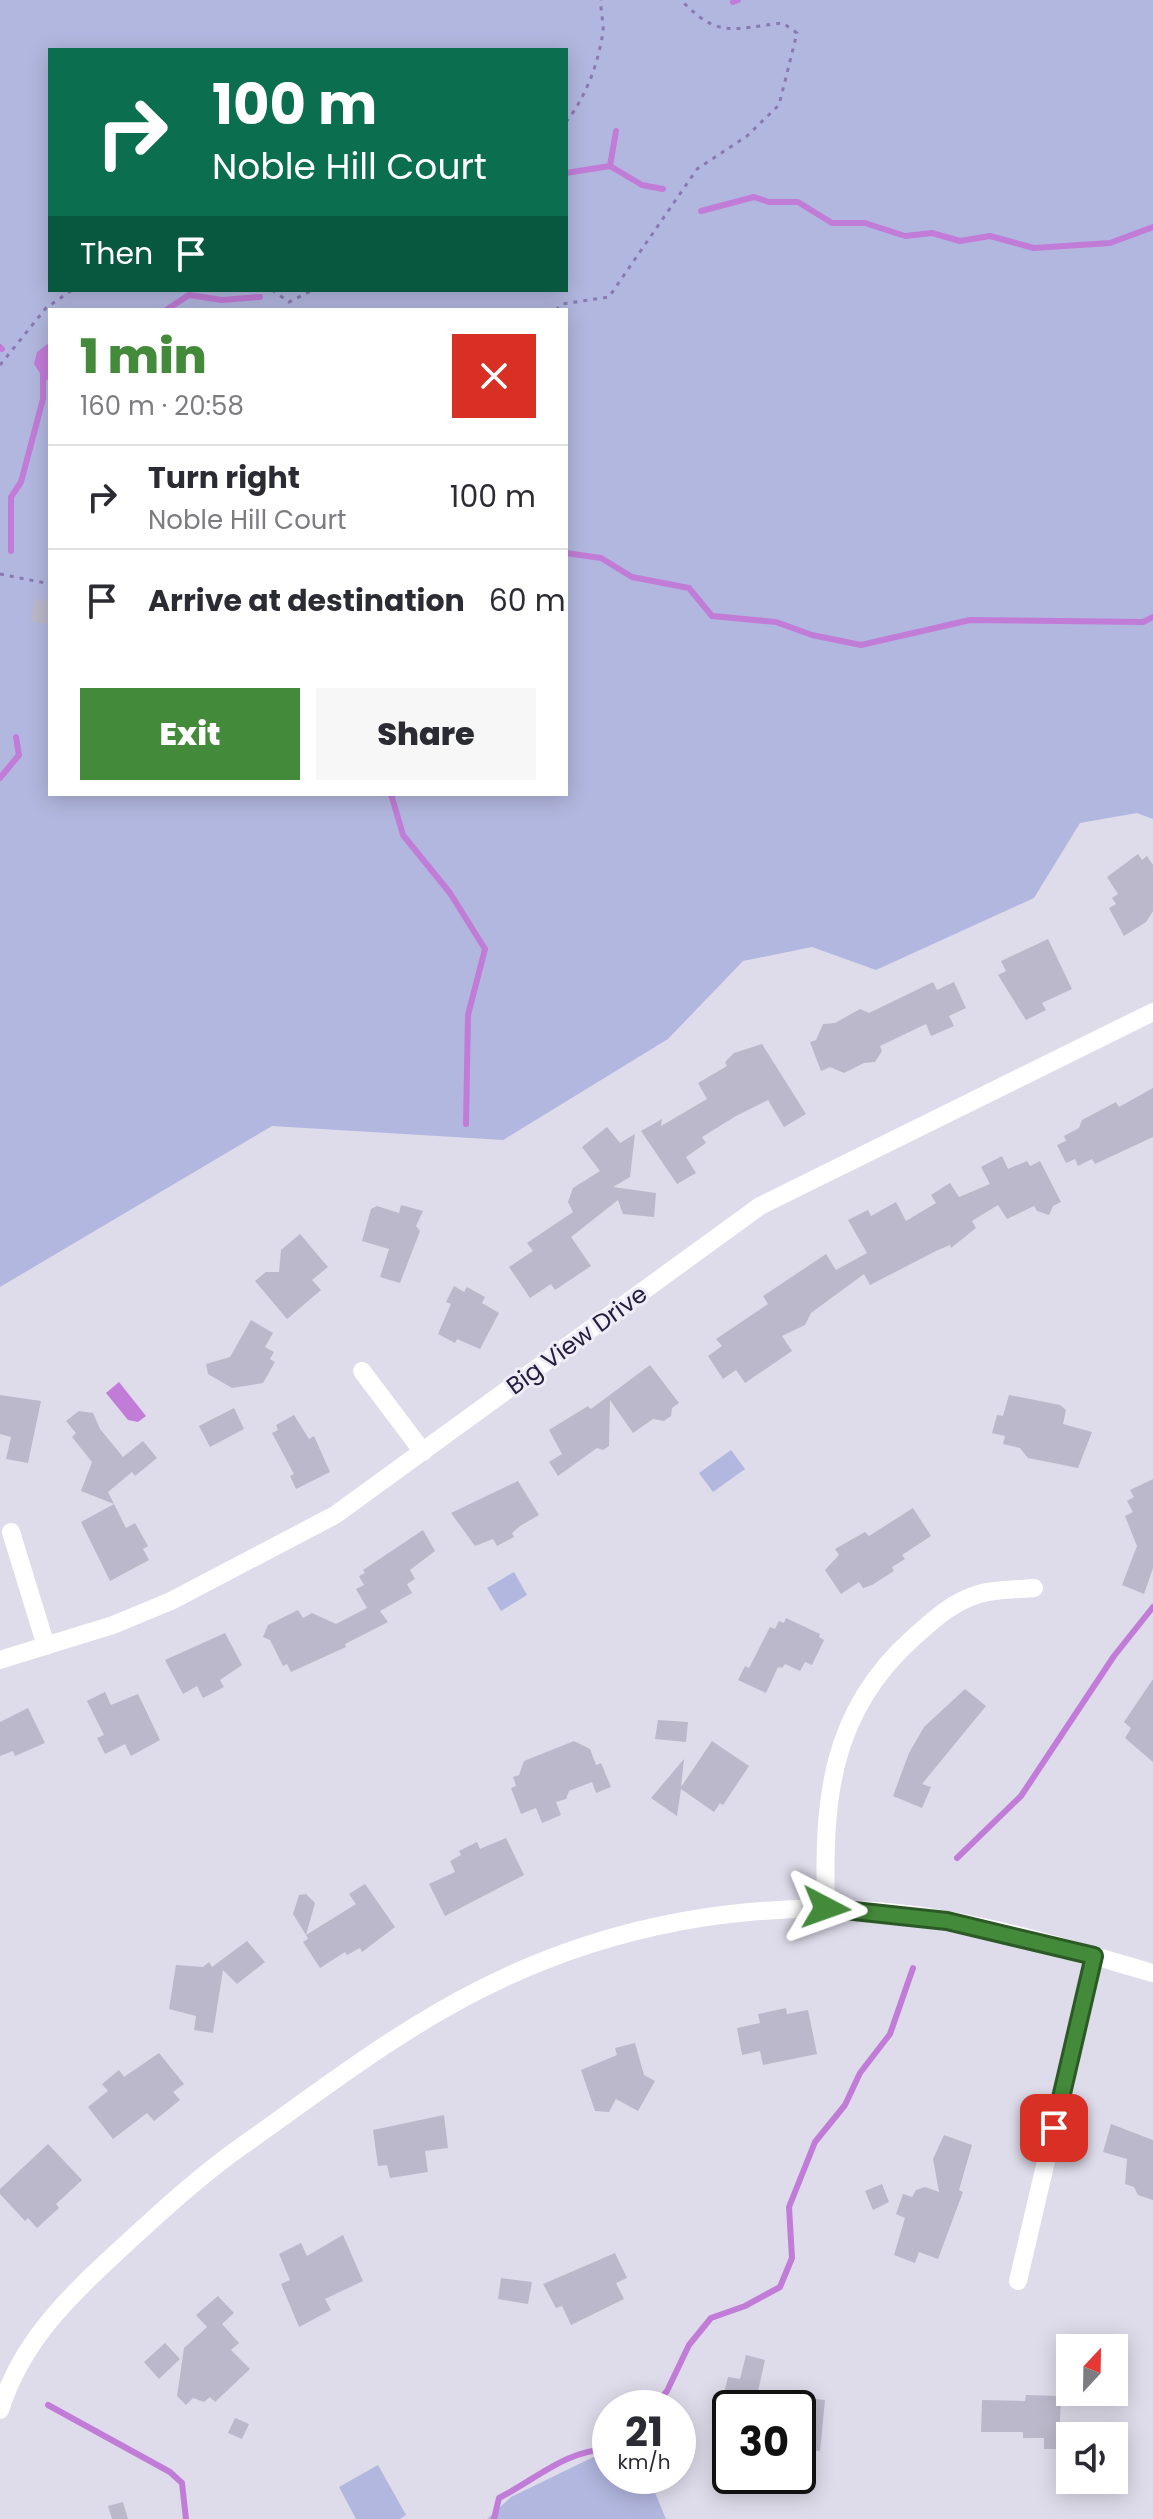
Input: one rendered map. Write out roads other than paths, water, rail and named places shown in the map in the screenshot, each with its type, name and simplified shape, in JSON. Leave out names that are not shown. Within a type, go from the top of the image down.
[{"type":"street","name":"Big View Drive","points":[[0,1660],[113,1625],[212,1583],[335,1515],[760,1206],[1153,1012]]},
{"type":"street","points":[[362,1371],[423,1452]]},
{"type":"street","points":[[11,1532],[46,1646]]},
{"type":"street","points":[[826,1908],[828,1796],[850,1721],[868,1686],[893,1656],[945,1610],[980,1594],[1034,1588]]},
{"type":"street","points":[[0,2410],[19,2362],[60,2306],[215,2165],[422,2022],[514,1974],[602,1940],[670,1923],[768,1909],[826,1908],[947,1921],[1153,1973]]},
{"type":"street","points":[[1018,2281],[1094,1956]]},
{"type":"waterway","points":[[733,2],[738,0]]},
{"type":"waterway","points":[[610,166],[616,131]]},
{"type":"waterway","points":[[568,173],[610,166],[642,185],[663,189]]},
{"type":"waterway","points":[[701,211],[754,197],[769,202],[798,202],[832,223],[865,223],[905,236],[932,233],[960,241],[990,236],[1034,248],[1110,243],[1153,227]]},
{"type":"waterway","points":[[169,308],[189,295],[222,300],[260,297]]},
{"type":"waterway","points":[[11,551],[11,497],[21,482],[43,399],[43,373]]},
{"type":"waterway","points":[[568,553],[601,558],[632,577],[689,588],[712,616],[776,622],[812,635],[861,645],[970,620],[1143,622],[1153,617]]},
{"type":"waterway","points":[[0,778],[19,755],[16,737]]},
{"type":"waterway","points":[[392,796],[403,835],[450,893],[485,949],[468,1015],[466,1124]]},
{"type":"waterway","points":[[957,1858],[1021,1796],[1114,1656],[1153,1607]]},
{"type":"waterway","points":[[667,2390],[689,2345],[711,2318],[745,2306],[780,2287],[792,2258],[789,2207],[815,2142],[845,2105],[860,2073],[890,2034],[913,1968]]},
{"type":"waterway","points":[[48,2405],[170,2472],[182,2483],[186,2519]]},
{"type":"waterway","points":[[494,2519],[499,2498],[553,2466],[592,2451]]}]
